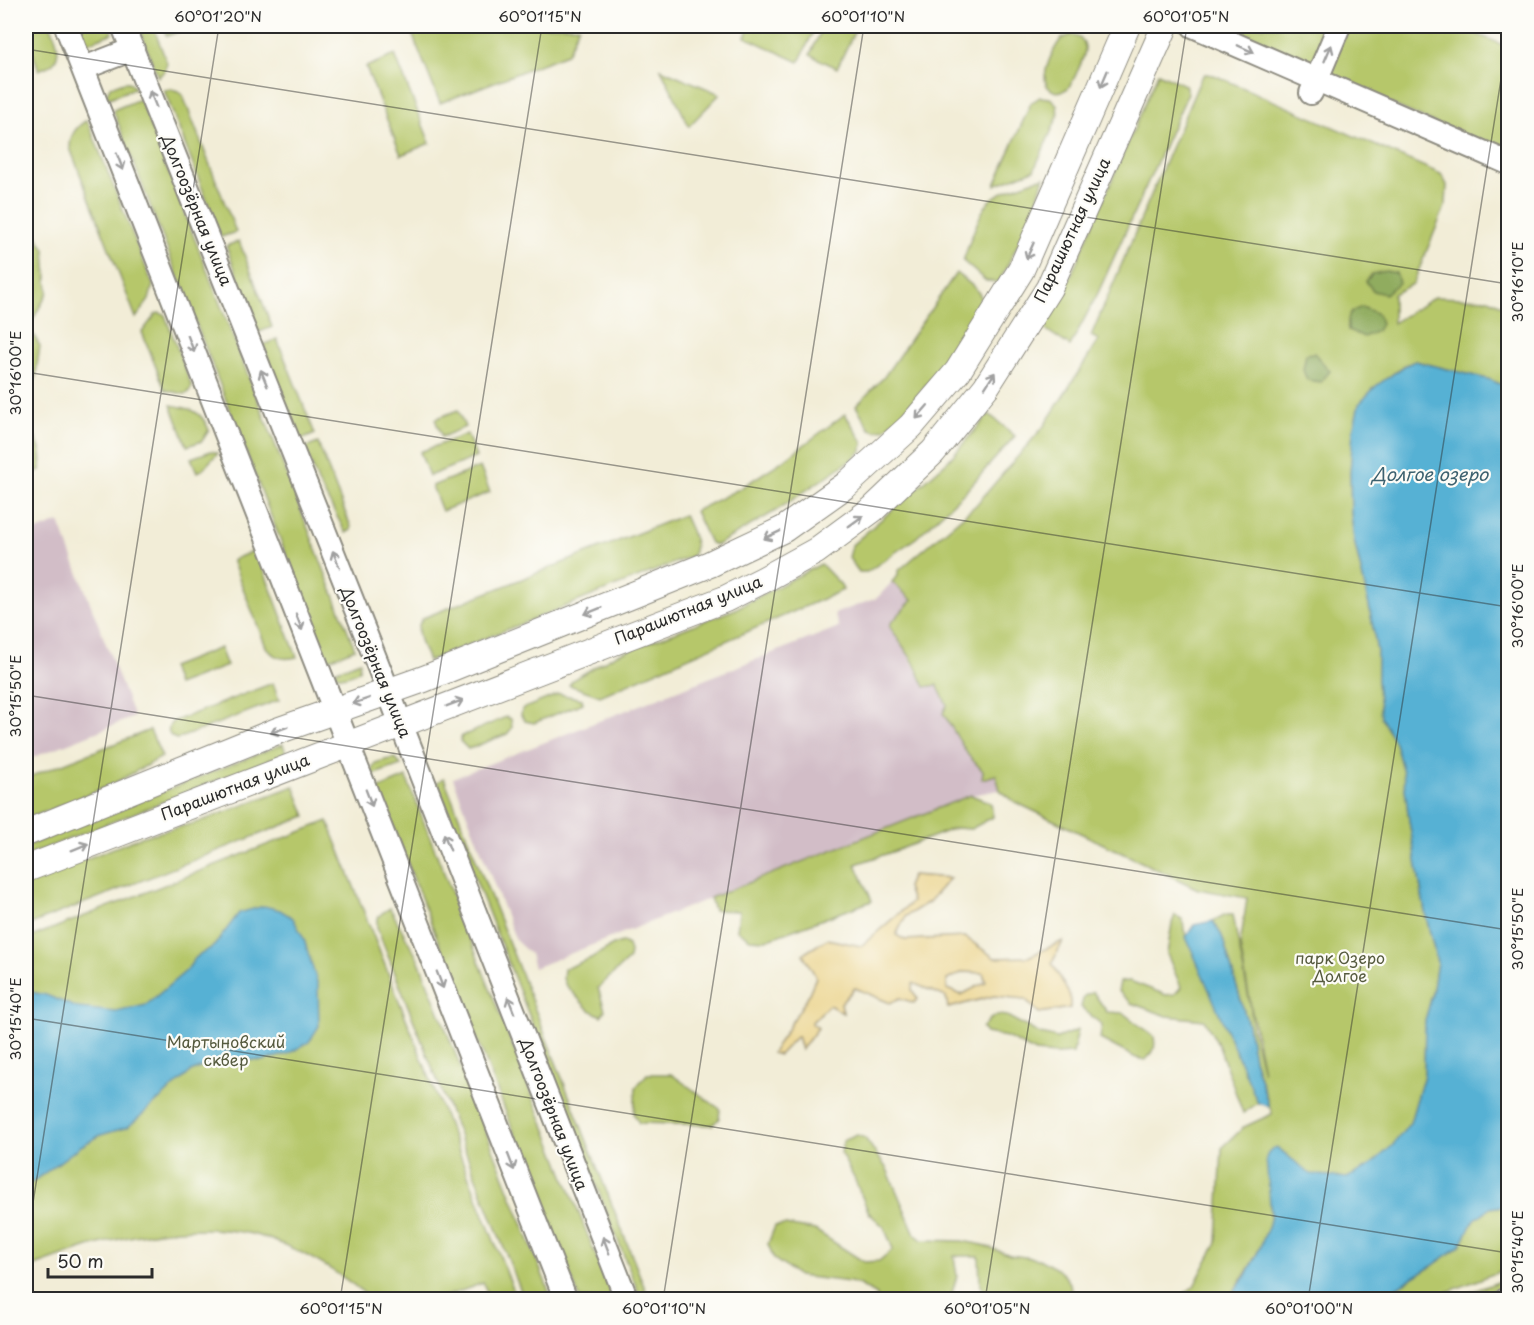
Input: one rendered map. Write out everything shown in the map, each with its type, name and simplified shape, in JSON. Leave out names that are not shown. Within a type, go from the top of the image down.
[{"type":"main road","points":[[66,26],[566,1299]]},
{"type":"main road","name":"Долгоозёрная улица","points":[[123,26],[627,1299]]},
{"type":"main road","name":"Парашютная улица","points":[[26,833],[277,731],[424,679],[711,564],[784,529],[846,485],[911,426],[958,371],[1021,270],[1127,26]]},
{"type":"main road","name":"Парашютная улица","points":[[26,869],[725,598],[816,551],[873,509],[933,452],[986,387],[1049,288],[1166,26]]},
{"type":"main road","points":[[1193,26],[1314,87],[1509,180]]},
{"type":"main road","points":[[1314,87],[1339,26]]},
{"type":"main road","points":[[84,68],[133,49]]},
{"type":"main road","points":[[1314,87],[1509,163]]},
{"type":"shaded area","points":[[59,522],[134,717],[26,760],[26,535]]},
{"type":"shaded area","points":[[892,582],[912,600],[891,623],[925,687],[937,685],[968,755],[983,771],[996,775],[1000,790],[971,795],[534,968],[530,954],[516,941],[453,778],[839,627],[834,614],[877,598]]},
{"type":"green space","points":[[26,26],[51,26],[58,50],[52,64],[39,70],[26,35]]},
{"type":"green space","points":[[78,26],[110,26],[113,33],[85,44]]},
{"type":"green space","points":[[138,26],[153,26],[167,63],[164,71],[158,77]]},
{"type":"green space","points":[[163,26],[193,26],[167,36]]},
{"type":"green space","points":[[409,26],[579,26],[567,54],[440,103]]},
{"type":"green space","points":[[750,26],[816,26],[799,62],[745,37]]},
{"type":"green space","points":[[823,26],[857,26],[837,68],[810,55]]},
{"type":"green space","points":[[1235,26],[1330,26],[1313,60],[1304,65],[1231,33]]},
{"type":"green space","points":[[1348,26],[1458,26],[1508,47],[1508,156],[1335,79],[1331,66]]},
{"type":"green space","points":[[1071,35],[1082,40],[1084,54],[1068,88],[1058,92],[1054,91],[1048,87],[1046,81],[1047,66],[1061,39]]},
{"type":"green space","points":[[395,55],[430,143],[401,155],[366,67]]},
{"type":"green space","points":[[661,69],[720,94],[689,126]]},
{"type":"green space","points":[[1158,73],[1185,85],[1188,93],[1098,293],[1070,346],[1042,327],[1069,280]]},
{"type":"green space","name":"парк Озеро Долгое","points":[[1205,74],[1214,75],[1441,174],[1447,185],[1446,204],[1413,284],[1393,294],[1393,323],[1435,297],[1489,299],[1508,308],[1508,388],[1491,380],[1416,361],[1405,365],[1366,396],[1350,473],[1354,540],[1377,652],[1381,717],[1395,743],[1403,772],[1425,912],[1437,962],[1425,1021],[1424,1075],[1410,1123],[1393,1146],[1368,1168],[1347,1178],[1310,1175],[1282,1151],[1272,1191],[1269,1225],[1257,1254],[1228,1299],[1178,1299],[1194,1286],[1217,1242],[1222,1148],[1244,1127],[1272,1114],[1254,1059],[1248,1025],[1222,936],[1213,921],[1224,915],[1233,915],[1251,1010],[1252,1028],[1263,1072],[1240,946],[1247,898],[1198,889],[1015,802],[1000,790],[996,775],[982,779],[983,771],[968,755],[943,713],[947,705],[937,685],[925,687],[913,661],[890,627],[912,600],[892,582],[898,575],[898,571],[976,505],[1044,426],[1099,340],[1091,336],[1201,78]]},
{"type":"green space","points":[[129,82],[135,88],[107,99],[106,95],[110,87]]},
{"type":"green space","points":[[171,89],[183,96],[236,232],[221,237],[164,90]]},
{"type":"green space","points":[[1040,97],[1054,101],[1058,116],[1034,170],[995,185],[1031,103]]},
{"type":"green space","points":[[140,99],[355,649],[327,660],[113,110]]},
{"type":"green space","points":[[87,120],[153,285],[149,300],[136,318],[70,148],[74,131]]},
{"type":"green space","points":[[1044,177],[1033,214],[999,282],[986,281],[963,261],[984,209],[998,195]]},
{"type":"green space","points":[[26,231],[35,234],[45,249],[48,292],[31,323],[31,331],[40,346],[35,380],[26,389]]},
{"type":"green space","points":[[239,241],[272,327],[259,332],[226,246]]},
{"type":"green space","points":[[1386,271],[1396,273],[1399,283],[1385,294],[1373,291],[1366,281],[1372,274]]},
{"type":"green space","points":[[956,273],[981,297],[982,309],[945,362],[902,414],[885,429],[875,431],[870,429],[856,406],[884,377]]},
{"type":"green space","points":[[1362,307],[1378,314],[1381,324],[1377,331],[1364,337],[1348,330],[1349,315]]},
{"type":"green space","points":[[159,313],[165,315],[192,387],[188,393],[165,390],[142,332]]},
{"type":"green space","points":[[277,339],[315,434],[301,440],[263,345]]},
{"type":"green space","points":[[1314,353],[1330,371],[1321,382],[1307,380],[1303,370],[1306,354]]},
{"type":"green space","points":[[171,405],[190,409],[203,418],[209,430],[202,441],[187,446]]},
{"type":"green space","points":[[458,410],[465,427],[442,437],[435,419]]},
{"type":"green space","points":[[845,414],[863,442],[862,450],[854,458],[774,512],[717,545],[710,543],[695,511],[739,489],[784,460]]},
{"type":"green space","points":[[989,414],[1015,436],[966,491],[916,538],[867,572],[859,572],[849,558],[852,545],[948,461]]},
{"type":"green space","points":[[26,422],[39,445],[42,457],[40,470],[26,476]]},
{"type":"green space","points":[[467,434],[476,457],[429,476],[420,452]]},
{"type":"green space","points":[[318,443],[351,527],[351,530],[346,533],[318,482],[305,448]]},
{"type":"green space","points":[[211,451],[218,453],[202,470],[197,472],[191,458]]},
{"type":"green space","points":[[480,467],[490,492],[442,511],[432,486]]},
{"type":"green space","points":[[684,515],[695,546],[692,556],[428,661],[418,633],[423,618]]},
{"type":"green space","points":[[256,550],[297,657],[280,658],[266,647],[232,560]]},
{"type":"green space","points":[[821,564],[843,590],[600,696],[569,685],[574,679],[615,655],[733,610]]},
{"type":"green space","points":[[220,648],[227,666],[177,685],[171,667]]},
{"type":"green space","points":[[360,661],[359,670],[349,675],[338,676],[332,672]]},
{"type":"green space","points":[[273,683],[279,700],[177,739],[170,735],[169,728],[172,722]]},
{"type":"green space","points":[[559,694],[582,699],[583,703],[534,723],[525,721],[521,715],[522,709]]},
{"type":"green space","points":[[506,717],[511,719],[512,728],[507,734],[468,749],[460,741],[462,736]]},
{"type":"green space","points":[[150,730],[162,757],[111,785],[32,817],[26,813],[26,778]]},
{"type":"green space","points":[[283,744],[286,753],[26,856],[26,846]]},
{"type":"green space","points":[[395,758],[401,765],[372,775],[375,763]]},
{"type":"green space","points":[[406,777],[613,1299],[580,1299],[378,789]]},
{"type":"green space","points":[[444,778],[649,1299],[641,1299],[437,782]]},
{"type":"green space","points":[[294,786],[306,816],[26,926],[26,883],[141,837],[199,822]]},
{"type":"green space","points":[[971,795],[991,803],[993,817],[971,829],[955,828],[856,864],[872,901],[766,940],[750,939],[737,930],[739,911],[714,910],[710,898]]},
{"type":"green space","name":"Мартыновский сквер","points":[[328,821],[517,1299],[490,1299],[483,1283],[439,1299],[371,1299],[331,1269],[284,1245],[252,1234],[214,1229],[175,1230],[118,1239],[26,1269],[26,939]]},
{"type":"green space","points":[[390,908],[419,961],[552,1299],[524,1299],[377,928],[377,919]]},
{"type":"green space","points":[[1175,915],[1183,920],[1184,930],[1258,1103],[1243,1113],[1218,1044],[1204,1020],[1167,1016],[1131,1003],[1118,991],[1120,982],[1130,981],[1166,995],[1175,994],[1181,987],[1167,954]]},
{"type":"green space","points":[[622,942],[628,945],[629,959],[598,988],[605,1010],[601,1016],[588,1009],[565,984],[564,969]]},
{"type":"green space","points":[[1093,992],[1107,1012],[1123,1013],[1154,1037],[1154,1050],[1145,1060],[1136,1058],[1100,1039],[1102,1025],[1081,1007],[1084,996]]},
{"type":"green space","points":[[998,1015],[1007,1016],[1040,1034],[1057,1038],[1078,1030],[1073,1053],[1035,1052],[1007,1037],[986,1033],[982,1028],[990,1019]]},
{"type":"green space","points":[[647,1074],[671,1074],[720,1109],[719,1119],[712,1125],[639,1123],[634,1114],[636,1087]]},
{"type":"green space","points":[[857,1135],[865,1138],[887,1169],[915,1234],[922,1240],[962,1241],[983,1245],[1010,1255],[1039,1259],[1064,1275],[1070,1283],[1072,1299],[993,1299],[980,1286],[979,1256],[954,1256],[957,1276],[950,1300],[877,1299],[877,1295],[860,1285],[799,1276],[774,1259],[768,1244],[775,1226],[785,1225],[815,1230],[864,1262],[879,1261],[893,1249],[884,1227],[869,1213],[841,1154],[843,1141]]},
{"type":"green space","points":[[1508,1205],[1508,1268],[1430,1299],[1358,1300],[1381,1297],[1432,1266],[1460,1246],[1474,1220],[1490,1208]]},
{"type":"green space","points":[[1508,1278],[1508,1284],[1468,1299],[1453,1299]]},
{"type":"sand","points":[[912,875],[950,878],[929,902],[906,916],[896,935],[905,940],[965,937],[995,958],[1028,957],[1063,941],[1052,963],[1070,996],[1070,1008],[1039,1013],[1025,999],[994,996],[948,1008],[946,997],[913,983],[912,990],[918,999],[914,1003],[900,998],[890,1003],[855,988],[841,1003],[843,1013],[829,1005],[811,1023],[818,1028],[801,1050],[797,1036],[779,1055],[772,1053],[807,998],[816,977],[803,954],[827,939],[861,946],[912,902],[907,887]],"holes":[[[963,972],[983,973],[986,982],[961,995],[947,989],[947,980]]]},
{"type":"water","name":"Долгое озеро","points":[[1415,361],[1491,380],[1508,388],[1508,1205],[1490,1208],[1474,1220],[1460,1246],[1381,1297],[1358,1300],[1228,1299],[1245,1277],[1269,1224],[1271,1214],[1266,1158],[1270,1150],[1278,1148],[1310,1174],[1347,1178],[1368,1167],[1392,1146],[1410,1123],[1424,1075],[1425,1021],[1437,962],[1425,912],[1403,772],[1395,743],[1381,717],[1377,652],[1354,540],[1350,473],[1353,431],[1359,404],[1376,386]]},
{"type":"water","points":[[264,906],[280,910],[293,918],[304,939],[318,985],[319,1026],[309,1042],[288,1054],[262,1061],[223,1057],[191,1072],[128,1127],[101,1135],[81,1146],[26,1187],[26,991],[46,995],[78,1008],[116,1012],[146,1005],[187,970],[195,958],[214,946],[239,913]]},
{"type":"water","points":[[1213,921],[1222,936],[1269,1107],[1258,1103],[1186,937],[1194,925]]}]
